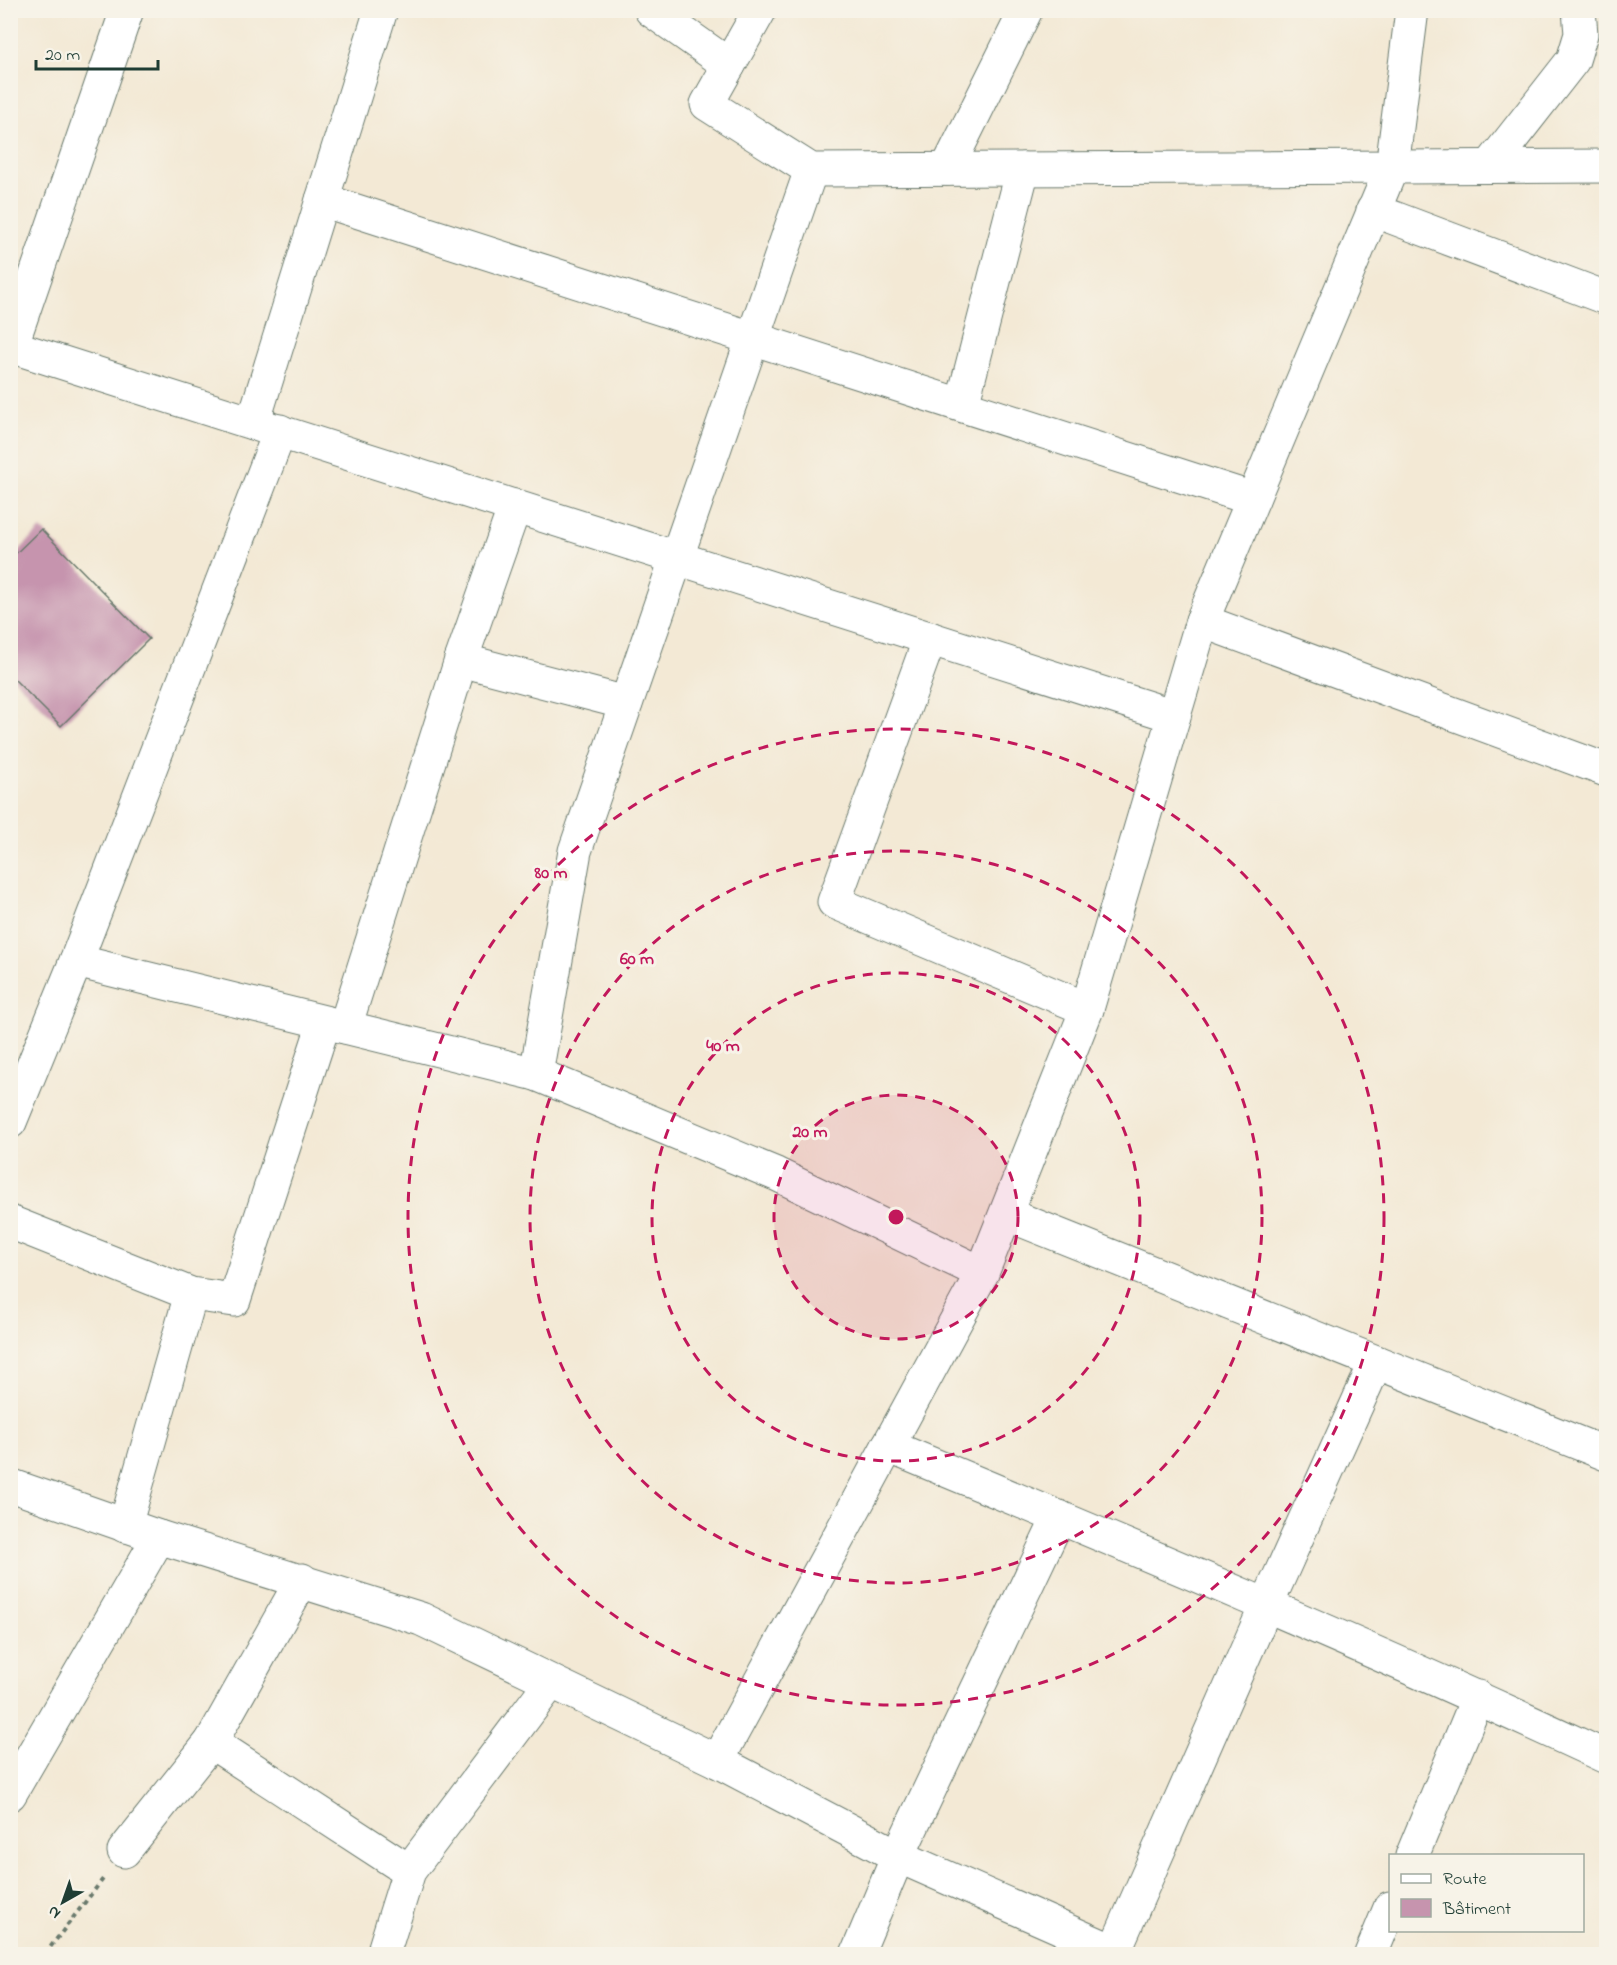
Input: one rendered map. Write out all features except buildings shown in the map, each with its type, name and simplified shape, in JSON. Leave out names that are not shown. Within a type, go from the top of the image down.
[{"type":"street","points":[[10,1122],[76,961],[266,427],[322,200],[381,10]]},
{"type":"street","points":[[651,10],[729,64]]},
{"type":"street","points":[[760,10],[706,104],[811,170],[1606,166]]},
{"type":"street","points":[[947,169],[1026,10]]},
{"type":"street","points":[[717,1761],[982,1273],[1087,1009],[1202,621],[1392,167],[1412,10]]},
{"type":"street","points":[[117,14],[11,347],[1174,716]]},
{"type":"street","points":[[1490,166],[1572,60],[1589,30]]},
{"type":"street","points":[[962,405],[1023,169]]},
{"type":"street","points":[[536,1074],[575,851],[811,170]]},
{"type":"street","points":[[322,200],[1253,499]]},
{"type":"street","points":[[1374,210],[1606,298]]},
{"type":"street","points":[[10,1221],[191,1294],[234,1300],[335,1025],[515,506]]},
{"type":"street","points":[[1202,621],[1606,770]]},
{"type":"street","points":[[930,638],[834,902],[1087,1009]]},
{"type":"street","points":[[461,660],[626,704]]},
{"type":"street","points":[[76,961],[536,1074],[776,1174],[982,1273]]},
{"type":"street","points":[[1005,1214],[1606,1454]]},
{"type":"street","points":[[125,1526],[191,1294]]},
{"type":"street","points":[[10,1485],[125,1526],[421,1619],[717,1761],[898,1856],[1116,1954],[1267,1604],[1376,1362]]},
{"type":"street","points":[[888,1446],[1267,1604],[1606,1756]]},
{"type":"street","points":[[857,1954],[898,1856],[1059,1517]]},
{"type":"street","points":[[10,1794],[159,1537]]},
{"type":"street","points":[[124,1851],[211,1742],[302,1580]]},
{"type":"street","points":[[383,1954],[410,1871],[551,1682]]},
{"type":"street","points":[[1413,1854],[1478,1697]]},
{"type":"street","points":[[211,1742],[410,1871]]},
{"type":"street","points":[[1371,1954],[1389,1910]]},
{"type":"path","points":[[45,1954],[124,1851]]}]
